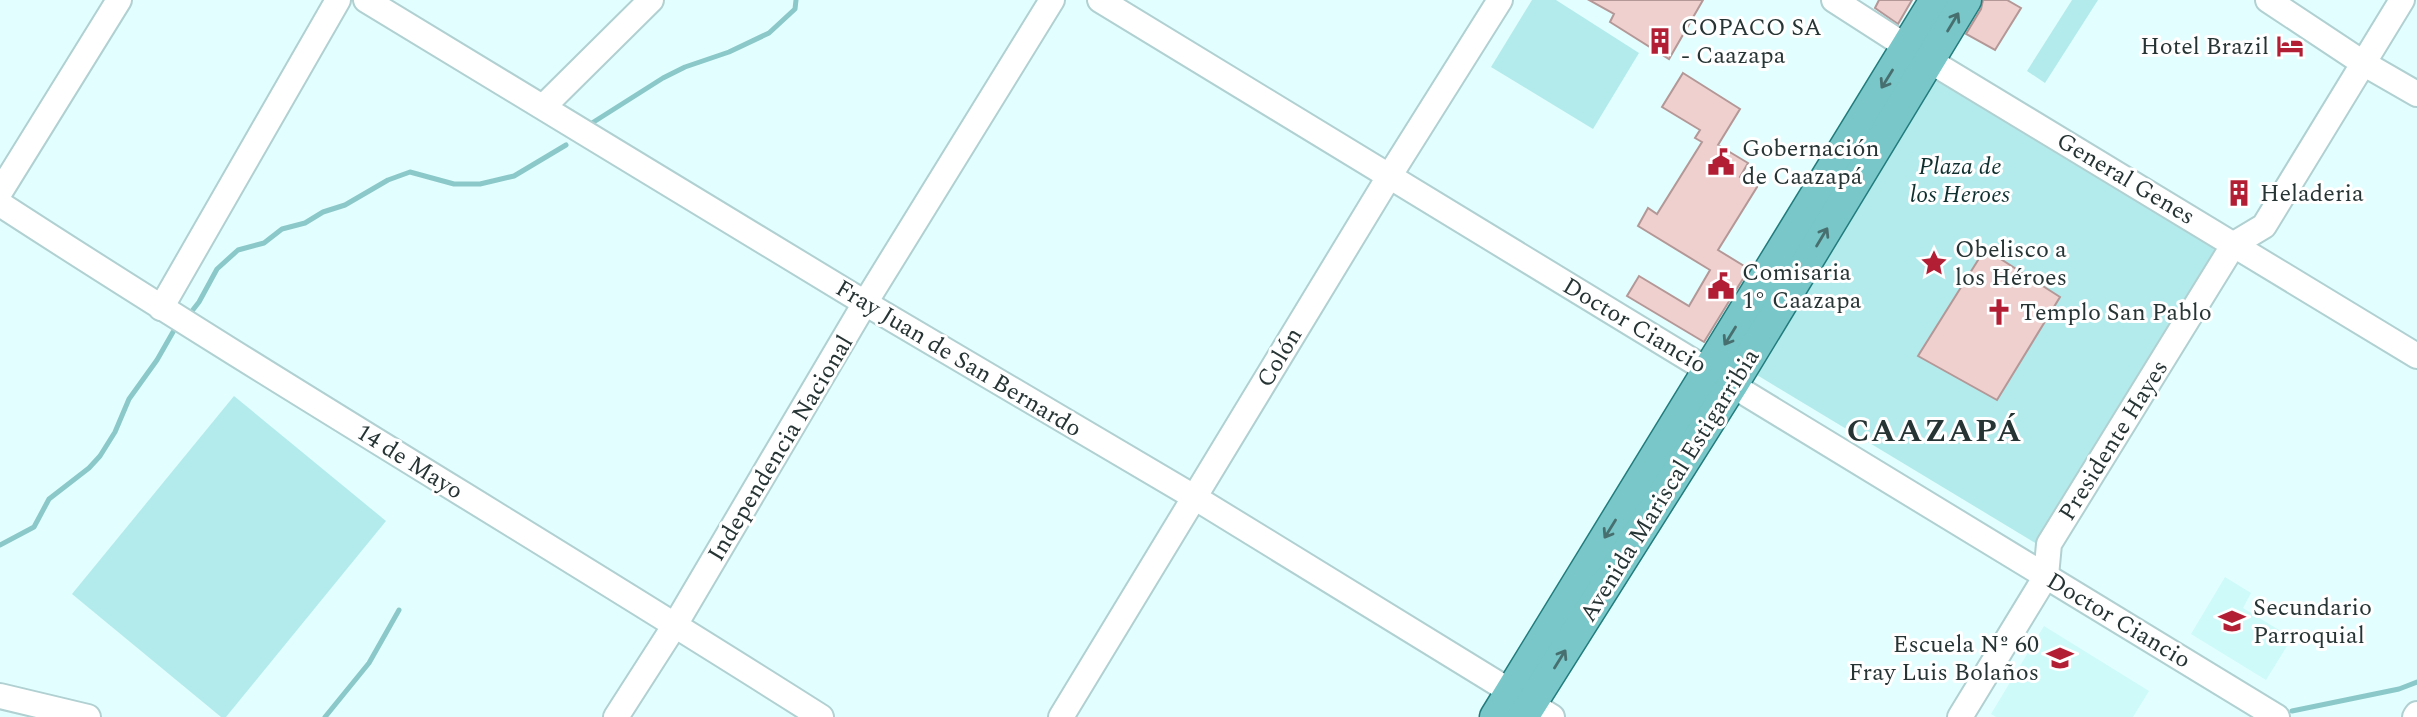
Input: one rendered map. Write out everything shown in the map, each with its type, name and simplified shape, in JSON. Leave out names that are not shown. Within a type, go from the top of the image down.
[{"type":"main road","name":"Avenida Mariscal Estigarribia","points":[[1919,53],[1936,0]]},
{"type":"main road","name":"Avenida Mariscal Estigarribia","points":[[1522,710],[1919,53],[1966,0]]},
{"type":"street","points":[[0,192],[119,0]]},
{"type":"street","points":[[161,308],[338,0]]},
{"type":"street","name":"Fray Juan de San Bernardo","points":[[366,0],[865,303],[1194,497],[1522,710]]},
{"type":"street","points":[[544,106],[651,0]]},
{"type":"street","name":"Independencia Nacional","points":[[616,717],[676,625],[865,303],[1052,0]]},
{"type":"street","name":"Doctor Ciancio","points":[[1100,0],[2277,717]]},
{"type":"street","name":"Colón","points":[[1061,717],[1390,175],[1500,0]]},
{"type":"street","name":"General Genes","points":[[1834,0],[2417,356]]},
{"type":"street","points":[[2268,0],[2363,63],[2417,94]]},
{"type":"street","name":"Presidente Hayes","points":[[1960,717],[2046,576],[2049,544],[2234,244],[2264,226],[2402,0]]},
{"type":"street","name":"14 de Mayo","points":[[0,204],[161,308],[821,717]]},
{"type":"street","points":[[0,696],[88,717]]},
{"type":"shaded area","name":"Secundario Parroquial","points":[[2225,577],[2251,593],[2243,608],[2292,638],[2266,680],[2191,634]]},
{"type":"shaded area","name":"Escuela Nº 60 Fray Luis Bolaños","points":[[2044,626],[2149,691],[2133,717],[1996,717],[1991,714]]},
{"type":"green space","points":[[1532,0],[1556,0],[1639,53],[1593,129],[1491,67]]},
{"type":"green space","points":[[2072,0],[2098,0],[2045,83],[2027,71]]},
{"type":"green space","name":"Plaza de los Heroes","points":[[1935,76],[2221,248],[2042,547],[1757,375]],"holes":[[[1985,250],[2060,297],[1997,400],[1918,356]]]},
{"type":"green space","points":[[234,396],[386,521],[226,717],[221,717],[72,594]]},
{"type":"building","name":"COPACO SA - Caazapa","points":[[1589,0],[1703,0],[1669,59],[1610,22],[1614,14]]},
{"type":"building","points":[[1879,0],[1912,0],[1898,24],[1875,8]]},
{"type":"building","points":[[1983,0],[2007,0],[2021,8],[1995,50],[1966,34],[1981,9]]},
{"type":"building","points":[[1683,73],[1740,109],[1718,145],[1748,163],[1740,177],[1757,187],[1718,250],[1749,269],[1704,342],[1627,296],[1639,276],[1689,306],[1710,270],[1638,226],[1648,208],[1657,214],[1702,142],[1695,138],[1700,130],[1662,107]]},
{"type":"building","name":"Templo San Pablo","points":[[1985,249],[2060,297],[1997,400],[1918,356]]},
{"type":"waterway","points":[[592,123],[663,78],[769,33],[795,9],[796,0]]},
{"type":"waterway","points":[[192,311],[217,269],[238,250],[264,243],[282,229],[305,223],[323,212],[345,205],[388,180],[410,172],[454,184],[480,184],[514,176],[566,145]]},
{"type":"waterway","points":[[0,545],[34,527],[49,499],[100,456],[115,432],[129,399],[173,332]]},
{"type":"waterway","points":[[325,717],[369,663],[399,610]]},
{"type":"waterway","points":[[2292,711],[2399,689],[2417,682]]},
{"type":"place","name":"COPACO SA - Caazapa","points":[[1660,41]]},
{"type":"place","name":"Hotel Brazil","points":[[2290,46]]},
{"type":"place","name":"Gobernación de Caazapá","points":[[1721,162]]},
{"type":"place","name":"Heladeria","points":[[2239,193]]},
{"type":"place","name":"Obelisco a los Héroes","points":[[1934,263]]},
{"type":"place","name":"Comisaria 1° Caazapa","points":[[1721,286]]},
{"type":"place","name":"Templo San Pablo","points":[[1999,312]]},
{"type":"place","name":"Secundario Parroquial","points":[[2232,621]]},
{"type":"place","name":"Escuela Nº 60 Fray Luis Bolaños","points":[[2060,658]]},
{"type":"district","name":"CAAZAPÁ","points":[[1935,430]]}]
